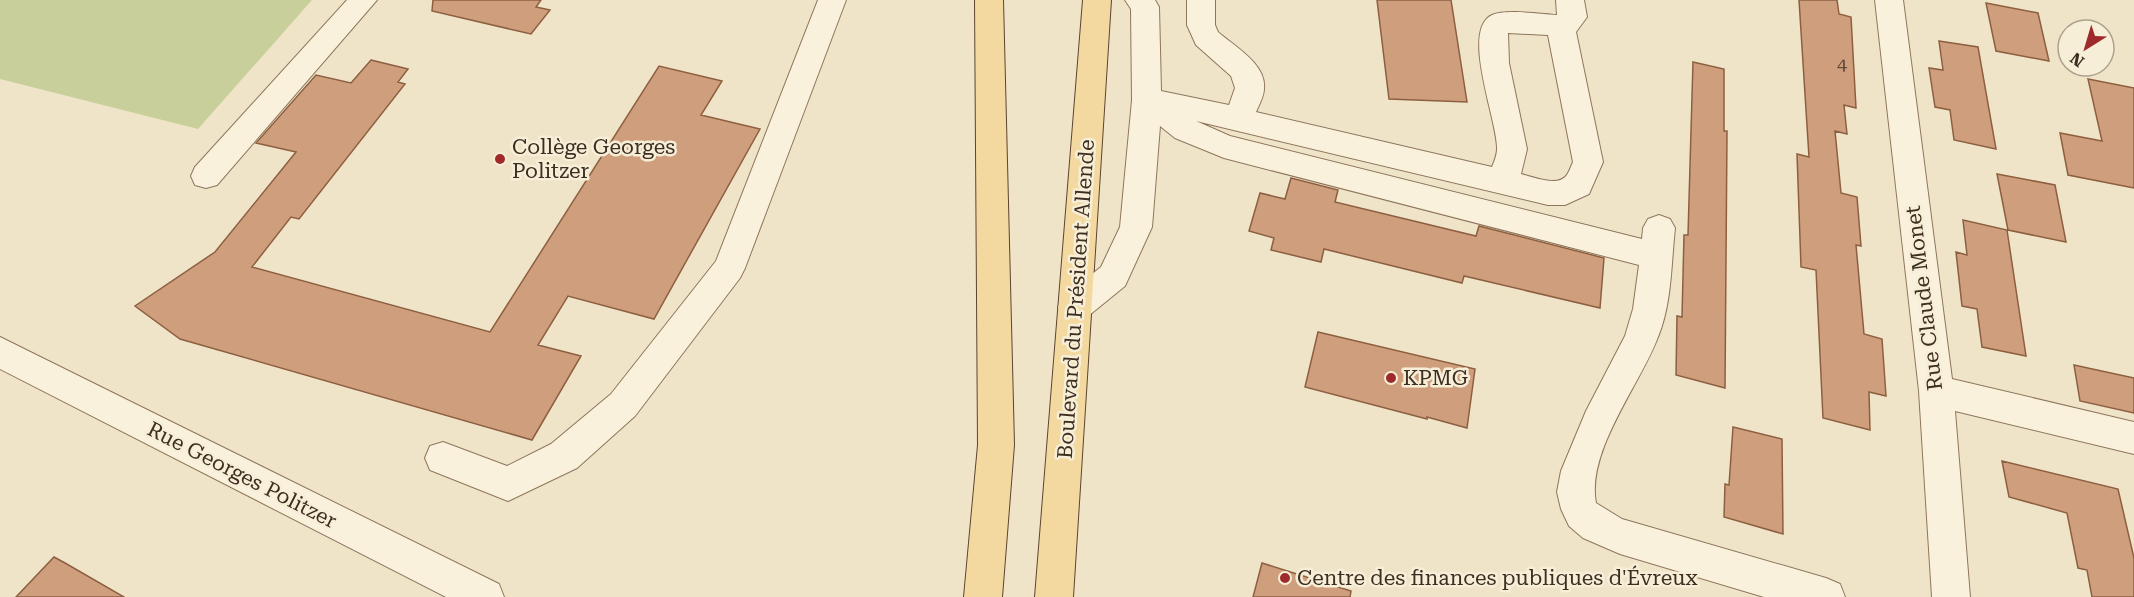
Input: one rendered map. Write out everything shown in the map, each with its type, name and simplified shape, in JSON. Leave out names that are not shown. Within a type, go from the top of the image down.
[{"type":"main road","points":[[982,592],[996,445],[989,0]]},
{"type":"main road","name":"Boulevard du Président Allende","points":[[1056,590],[1097,0]]},
{"type":"street","points":[[206,176],[363,0]]},
{"type":"street","points":[[443,458],[508,484],[564,456],[623,405],[729,268],[832,0]]},
{"type":"street","points":[[1075,307],[1113,276],[1136,227],[1147,100],[1145,7],[1139,0]]},
{"type":"street","points":[[1201,0],[1201,25],[1206,38],[1244,70],[1250,88],[1239,119]]},
{"type":"street","name":"Rue Claude Monet","points":[[1889,0],[1936,391],[1951,597]]},
{"type":"street","points":[[1147,100],[1239,119],[1504,183],[1548,193],[1565,193],[1578,185],[1586,172],[1588,162],[1562,32],[1566,13],[1500,23],[1494,29],[1495,63],[1512,149],[1504,183]]},
{"type":"street","points":[[1147,100],[1186,130],[1224,146],[1658,242],[1653,299],[1641,338],[1592,432],[1578,475],[1576,500],[1579,510],[1594,524],[1620,536],[1826,597]]},
{"type":"street","name":"Rue Georges Politzer","points":[[0,352],[463,592]]},
{"type":"street","points":[[1936,391],[2134,438]]},
{"type":"green space","points":[[0,0],[312,0],[198,129],[0,79]]},
{"type":"building","points":[[433,0],[541,0],[536,7],[550,10],[531,34],[432,11]]},
{"type":"building","points":[[1377,0],[1451,0],[1467,102],[1389,99]]},
{"type":"building","points":[[1799,0],[1837,0],[1839,14],[1851,17],[1856,108],[1844,105],[1847,134],[1835,131],[1841,193],[1857,197],[1861,246],[1856,245],[1864,334],[1882,339],[1886,396],[1869,392],[1870,430],[1823,418],[1816,270],[1801,267],[1797,154],[1809,157]]},
{"type":"building","points":[[1986,3],[2038,13],[2049,61],[1996,51]]},
{"type":"building","points":[[1939,41],[1978,47],[1996,149],[1954,140],[1950,110],[1935,107],[1929,68],[1943,70]]},
{"type":"building","points":[[371,60],[408,69],[398,82],[405,84],[299,219],[291,217],[252,267],[490,332],[659,66],[722,81],[701,115],[760,129],[654,319],[568,296],[538,345],[581,356],[532,440],[180,339],[135,306],[215,252],[296,152],[256,143],[316,75],[351,83]]},
{"type":"building","points":[[1693,62],[1724,69],[1724,131],[1727,131],[1725,388],[1676,375],[1677,316],[1682,317],[1684,235],[1688,235]]},
{"type":"building","points":[[2088,79],[2134,88],[2134,188],[2068,175],[2060,133],[2102,141]]},
{"type":"building","points":[[1997,174],[2055,185],[2066,242],[2008,230]]},
{"type":"building","points":[[1291,178],[1338,190],[1335,202],[1476,236],[1479,226],[1604,258],[1600,308],[1464,276],[1462,283],[1324,249],[1321,262],[1271,250],[1274,238],[1249,231],[1260,193],[1285,199]]},
{"type":"building","points":[[1963,220],[2007,230],[2026,356],[1982,347],[1977,309],[1962,306],[1956,252],[1967,255]]},
{"type":"building","name":"KPMG","points":[[1318,332],[1475,369],[1467,428],[1305,387]]},
{"type":"building","points":[[2074,365],[2134,378],[2134,413],[2080,401]]},
{"type":"building","points":[[1733,427],[1782,439],[1783,534],[1724,517],[1725,484],[1729,485]]},
{"type":"building","points":[[2002,461],[2118,489],[2134,558],[2134,597],[2092,597],[2087,570],[2078,568],[2067,513],[2009,497]]},
{"type":"building","points":[[54,557],[65,563],[124,597],[16,597]]},
{"type":"building","name":"Centre des finances publiques d'Évreux","points":[[1262,563],[1351,591],[1350,597],[1253,597]]},
{"type":"place","name":"Collège Georges Politzer","points":[[500,159]]},
{"type":"place","name":"KPMG","points":[[1391,378]]},
{"type":"place","name":"Centre des finances publiques d'Évreux","points":[[1285,578]]}]
